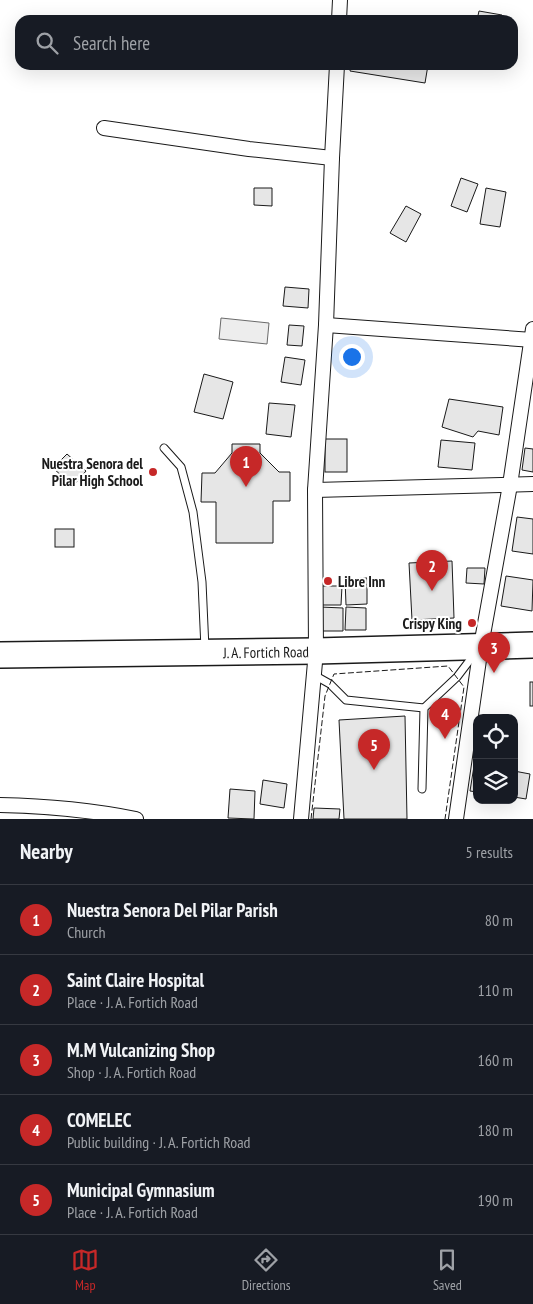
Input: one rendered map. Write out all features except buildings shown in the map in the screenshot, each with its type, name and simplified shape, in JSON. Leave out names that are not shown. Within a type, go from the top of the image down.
[{"type":"highway","name":"J. A. Fortich Road","points":[[0,655],[206,652],[315,663],[481,646],[533,645]]},
{"type":"street","points":[[339,15],[340,0]]},
{"type":"street","points":[[302,819],[315,663],[316,490],[326,324],[337,70]]},
{"type":"street","points":[[104,128],[249,149],[332,158]]},
{"type":"street","points":[[326,324],[532,336],[510,485],[481,646],[456,819]]},
{"type":"street","points":[[316,490],[533,484]]},
{"type":"street","points":[[0,805],[45,806],[103,812],[136,819]]},
{"type":"lane","points":[[164,448],[181,467],[194,512],[202,582],[206,652]]},
{"type":"lane","points":[[422,789],[424,708],[457,678],[481,646]]},
{"type":"lane","points":[[315,663],[330,684],[346,700],[424,708]]},
{"type":"shaded area","points":[[221,318],[269,323],[267,344],[219,339]]},
{"type":"fence","points":[[311,819],[325,696],[334,674],[448,666],[464,687],[445,819]]},
{"type":"place","name":"Nuestra Senora del Pilar High School","points":[[153,472]]},
{"type":"place","name":"Nuestra Senora Del Pilar Parish","points":[[246,487]]},
{"type":"place","name":"Libre Inn","points":[[328,581]]},
{"type":"place","name":"Saint Claire Hospital","points":[[432,591]]},
{"type":"place","name":"Crispy King","points":[[472,623]]},
{"type":"place","name":"M.M Vulcanizing Shop","points":[[494,673]]},
{"type":"place","name":"COMELEC","points":[[445,739]]},
{"type":"place","name":"Municipal Gymnasium","points":[[374,770]]}]
